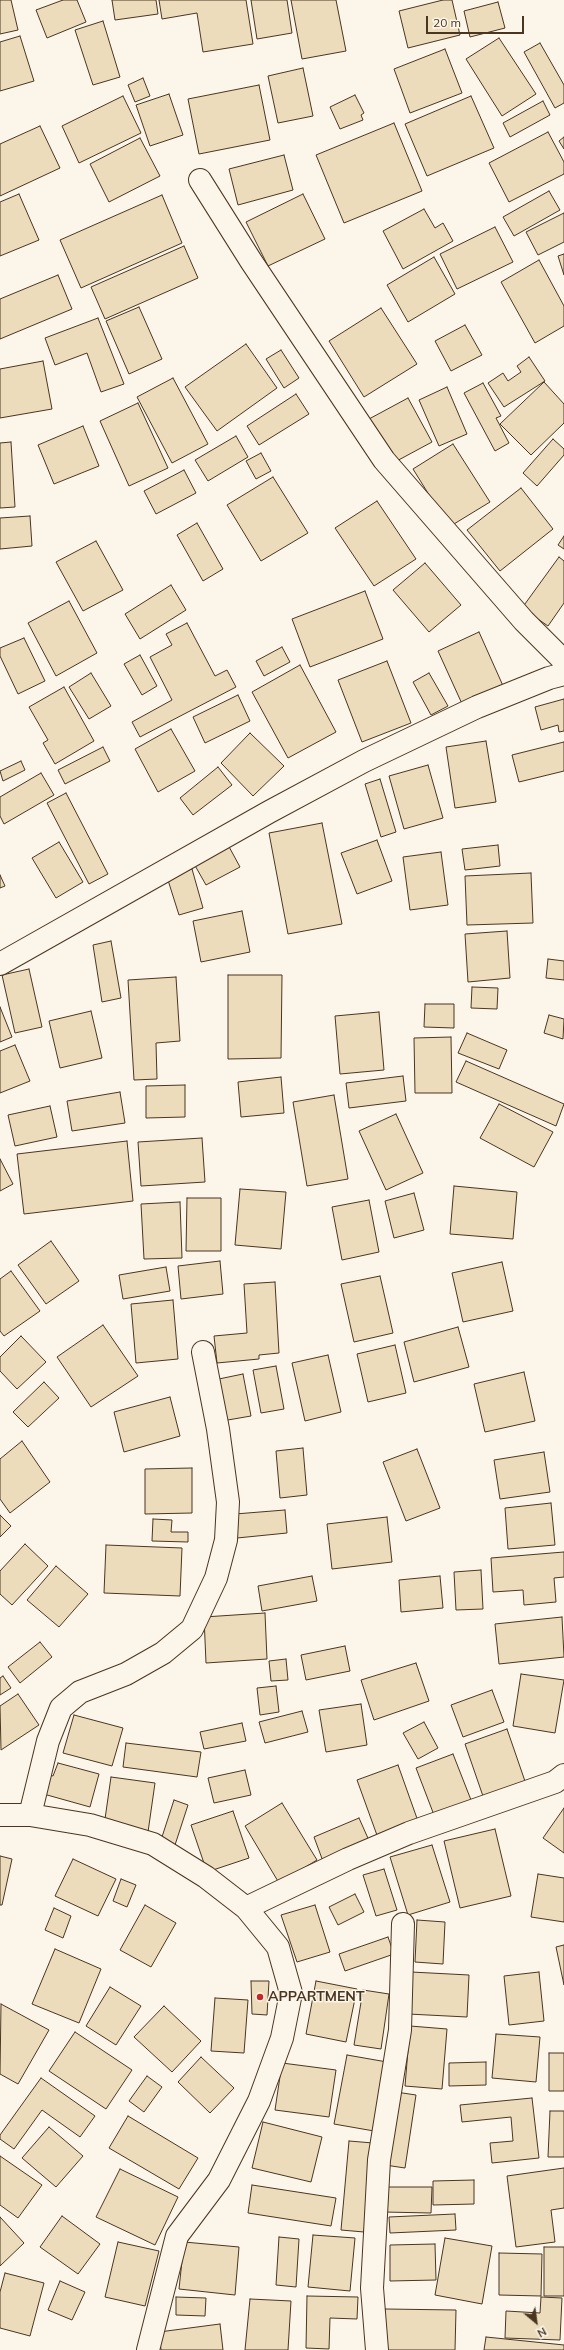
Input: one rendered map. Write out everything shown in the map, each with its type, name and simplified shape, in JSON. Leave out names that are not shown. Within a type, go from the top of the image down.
[{"type":"street","points":[[200,180],[259,274],[384,460],[524,621],[564,661]]},
{"type":"street","points":[[0,964],[269,812],[364,761],[477,707],[549,678],[564,674]]},
{"type":"street","points":[[30,1815],[48,1741],[61,1708],[80,1692],[126,1674],[163,1653],[192,1629],[216,1578],[226,1540],[228,1502],[218,1429],[203,1352]]},
{"type":"street","points":[[246,1908],[348,1859],[409,1833],[555,1782],[564,1775]]},
{"type":"street","points":[[0,1815],[30,1815],[90,1825],[153,1844],[206,1877],[246,1908],[278,1947],[291,1993],[282,2038],[260,2101],[219,2180],[177,2236],[148,2350]]},
{"type":"street","points":[[378,2350],[372,2288],[379,2160],[400,2030],[403,1924]]},
{"type":"building","points":[[0,0],[11,0],[18,30],[0,34]]},
{"type":"building","points":[[63,0],[77,0],[86,22],[47,38],[36,10]]},
{"type":"building","points":[[112,0],[156,0],[158,14],[115,20]]},
{"type":"building","points":[[159,0],[246,0],[253,44],[203,52],[197,13],[162,19]]},
{"type":"building","points":[[251,0],[287,0],[292,33],[257,39]]},
{"type":"building","points":[[291,0],[336,0],[346,51],[302,59]]},
{"type":"building","points":[[443,0],[452,0],[460,35],[408,48],[399,11]]},
{"type":"building","points":[[498,2],[505,28],[470,37],[464,11]]},
{"type":"building","points":[[103,21],[120,77],[93,85],[75,30]]},
{"type":"building","points":[[20,36],[34,81],[0,91],[0,42]]},
{"type":"building","points":[[499,38],[536,94],[502,116],[466,59]]},
{"type":"building","points":[[540,43],[564,85],[564,103],[555,108],[524,52]]},
{"type":"building","points":[[445,49],[462,93],[410,113],[394,69]]},
{"type":"building","points":[[303,68],[313,116],[278,123],[268,76]]},
{"type":"building","points":[[143,78],[150,96],[135,102],[128,85]]},
{"type":"building","points":[[259,85],[270,140],[199,154],[188,99]]},
{"type":"building","points":[[169,94],[183,135],[150,146],[136,105]]},
{"type":"building","points":[[355,95],[364,113],[361,115],[363,120],[340,129],[330,107]]},
{"type":"building","points":[[123,96],[141,133],[79,163],[62,126]]},
{"type":"building","points":[[471,96],[494,148],[427,176],[405,124]]},
{"type":"building","points":[[543,101],[550,115],[510,137],[503,123]]},
{"type":"building","points":[[394,123],[422,191],[344,223],[316,155]]},
{"type":"building","points":[[40,126],[60,168],[0,196],[0,144]]},
{"type":"building","points":[[548,132],[564,162],[564,174],[509,202],[489,163]]},
{"type":"building","points":[[564,137],[564,149],[559,141]]},
{"type":"building","points":[[140,138],[160,176],[109,202],[90,164]]},
{"type":"building","points":[[284,155],[293,190],[238,205],[229,169]]},
{"type":"building","points":[[549,191],[560,210],[514,236],[503,217]]},
{"type":"building","points":[[19,194],[39,240],[0,256],[0,202]]},
{"type":"building","points":[[303,194],[325,239],[268,266],[246,222]]},
{"type":"building","points":[[162,195],[182,243],[81,288],[60,240]]},
{"type":"building","points":[[424,209],[435,228],[443,223],[453,241],[403,269],[383,231]]},
{"type":"building","points":[[564,213],[564,242],[538,255],[526,232]]},
{"type":"building","points":[[495,227],[513,262],[457,289],[440,254]]},
{"type":"building","points":[[184,246],[198,278],[105,319],[91,287]]},
{"type":"building","points":[[564,254],[564,275],[558,256]]},
{"type":"building","points":[[434,257],[455,294],[408,322],[387,285]]},
{"type":"building","points":[[539,260],[564,306],[564,326],[535,343],[501,282]]},
{"type":"building","points":[[58,275],[72,309],[0,339],[0,299]]},
{"type":"building","points":[[139,307],[162,359],[129,374],[106,321]]},
{"type":"building","points":[[381,308],[417,364],[364,397],[329,341]]},
{"type":"building","points":[[98,318],[124,384],[101,392],[87,353],[55,365],[45,338]]},
{"type":"building","points":[[465,325],[482,355],[451,371],[435,341]]},
{"type":"building","points":[[246,344],[277,388],[217,431],[185,387]]},
{"type":"building","points":[[281,350],[299,378],[284,388],[266,359]]},
{"type":"building","points":[[529,357],[545,381],[504,407],[488,383],[503,373],[508,381],[521,372],[517,366]]},
{"type":"building","points":[[43,361],[52,409],[0,418],[0,369]]},
{"type":"building","points":[[173,378],[208,444],[172,463],[137,397]]},
{"type":"building","points":[[544,382],[564,404],[564,423],[531,455],[500,424]]},
{"type":"building","points":[[483,383],[501,416],[496,418],[509,443],[495,451],[464,393]]},
{"type":"building","points":[[447,387],[467,434],[439,446],[419,400]]},
{"type":"building","points":[[296,394],[309,414],[259,445],[247,426]]},
{"type":"building","points":[[408,398],[432,442],[393,463],[369,419]]},
{"type":"building","points":[[138,403],[168,468],[129,486],[100,421]]},
{"type":"building","points":[[83,426],[99,466],[54,484],[38,445]]},
{"type":"building","points":[[236,436],[248,457],[208,481],[195,460]]},
{"type":"building","points":[[553,439],[564,449],[564,455],[537,486],[523,473]]},
{"type":"building","points":[[11,442],[15,507],[0,508],[0,443]]},
{"type":"building","points":[[453,444],[490,502],[449,527],[413,469]]},
{"type":"building","points":[[261,453],[271,471],[256,479],[246,461]]},
{"type":"building","points":[[184,470],[196,493],[156,514],[144,491]]},
{"type":"building","points":[[273,477],[308,533],[261,561],[227,505]]},
{"type":"building","points":[[521,488],[553,529],[500,571],[467,530]]},
{"type":"building","points":[[377,501],[416,559],[374,586],[335,528]]},
{"type":"building","points":[[30,516],[32,546],[0,549],[0,518]]},
{"type":"building","points":[[197,523],[223,569],[203,581],[177,535]]},
{"type":"building","points":[[564,536],[564,549],[558,545]]},
{"type":"building","points":[[96,541],[123,590],[83,611],[56,562]]},
{"type":"building","points":[[559,557],[564,561],[564,603],[548,626],[522,608]]},
{"type":"building","points":[[425,563],[461,605],[429,632],[393,590]]},
{"type":"building","points":[[171,585],[186,610],[140,639],[125,614]]},
{"type":"building","points":[[365,591],[383,639],[310,667],[292,619]]},
{"type":"building","points":[[69,601],[97,653],[56,676],[28,623]]},
{"type":"building","points":[[187,623],[215,676],[227,670],[236,687],[140,737],[132,722],[172,700],[150,657],[172,645],[166,634]]},
{"type":"building","points":[[479,632],[504,688],[463,706],[438,651]]},
{"type":"building","points":[[24,638],[45,681],[18,694],[0,656],[0,648]]},
{"type":"building","points":[[282,647],[290,662],[264,676],[256,661]]},
{"type":"building","points":[[140,655],[157,686],[142,695],[124,664]]},
{"type":"building","points":[[387,661],[411,723],[362,742],[338,680]]},
{"type":"building","points":[[300,665],[336,732],[288,758],[252,692]]},
{"type":"building","points":[[91,673],[111,706],[89,719],[69,687]]},
{"type":"building","points":[[429,673],[448,706],[431,715],[413,682]]},
{"type":"building","points":[[64,687],[94,741],[55,764],[43,743],[48,740],[29,707]]},
{"type":"building","points":[[238,695],[250,721],[205,743],[193,717]]},
{"type":"building","points":[[564,699],[564,731],[559,732],[558,725],[541,730],[535,707]]},
{"type":"building","points":[[171,729],[195,771],[158,792],[135,749]]},
{"type":"building","points":[[250,733],[284,766],[253,796],[221,763]]},
{"type":"building","points":[[486,741],[496,802],[455,808],[446,747]]},
{"type":"building","points":[[564,742],[564,771],[519,782],[512,755]]},
{"type":"building","points":[[103,747],[110,761],[65,784],[58,770]]},
{"type":"building","points":[[21,761],[25,770],[3,781],[0,771]]},
{"type":"building","points":[[428,765],[443,818],[404,829],[389,776]]},
{"type":"building","points":[[218,767],[232,785],[193,815],[180,798]]},
{"type":"building","points":[[41,773],[54,795],[4,824],[0,816],[0,797]]},
{"type":"building","points":[[380,779],[396,832],[381,837],[365,784]]},
{"type":"building","points":[[66,793],[108,874],[89,884],[47,803]]},
{"type":"building","points":[[322,823],[342,924],[288,934],[269,833]]},
{"type":"building","points":[[377,840],[392,881],[357,894],[341,853]]},
{"type":"building","points":[[59,842],[83,882],[56,898],[32,858]]},
{"type":"building","points":[[227,843],[240,867],[206,885],[193,862]]},
{"type":"building","points":[[498,845],[500,866],[465,870],[462,849]]},
{"type":"building","points":[[441,852],[448,905],[410,910],[403,857]]},
{"type":"building","points":[[192,869],[203,908],[179,915],[167,877]]},
{"type":"building","points":[[531,873],[533,923],[467,925],[465,876]]},
{"type":"building","points":[[0,875],[5,886],[0,888]]},
{"type":"building","points":[[242,911],[250,952],[201,962],[193,921]]},
{"type":"building","points":[[507,931],[510,978],[468,982],[465,934]]},
{"type":"building","points":[[111,941],[121,998],[102,1002],[93,945]]},
{"type":"building","points":[[548,959],[564,961],[564,980],[546,978]]},
{"type":"building","points":[[29,969],[42,1027],[15,1033],[2,975]]},
{"type":"building","points":[[228,975],[282,975],[281,1058],[228,1059]]},
{"type":"building","points":[[176,977],[180,1041],[156,1043],[157,1079],[134,1080],[128,980]]},
{"type":"building","points":[[472,987],[498,988],[497,1009],[471,1008]]},
{"type":"building","points":[[425,1004],[454,1004],[454,1028],[424,1027]]},
{"type":"building","points":[[0,1007],[12,1037],[0,1042]]},
{"type":"building","points":[[91,1011],[102,1058],[60,1068],[49,1021]]},
{"type":"building","points":[[379,1012],[384,1070],[340,1074],[335,1016]]},
{"type":"building","points":[[549,1015],[564,1019],[563,1039],[544,1033]]},
{"type":"building","points":[[467,1033],[507,1050],[499,1069],[458,1053]]},
{"type":"building","points":[[451,1037],[452,1093],[415,1093],[414,1038]]},
{"type":"building","points":[[15,1045],[30,1081],[0,1093],[0,1051]]},
{"type":"building","points":[[466,1061],[564,1104],[556,1126],[456,1082]]},
{"type":"building","points":[[403,1076],[406,1101],[349,1108],[346,1083]]},
{"type":"building","points":[[281,1077],[284,1113],[241,1117],[238,1082]]},
{"type":"building","points":[[185,1085],[185,1117],[146,1118],[146,1086]]},
{"type":"building","points":[[120,1092],[125,1123],[72,1131],[67,1101]]},
{"type":"building","points":[[334,1095],[348,1179],[307,1186],[293,1102]]},
{"type":"building","points":[[499,1104],[553,1132],[534,1167],[480,1138]]},
{"type":"building","points":[[50,1106],[57,1137],[15,1146],[8,1115]]},
{"type":"building","points":[[396,1114],[423,1173],[386,1190],[359,1131]]},
{"type":"building","points":[[202,1138],[205,1182],[141,1186],[138,1142]]},
{"type":"building","points":[[127,1141],[133,1201],[24,1214],[17,1154]]},
{"type":"building","points":[[0,1159],[13,1184],[0,1191]]},
{"type":"building","points":[[454,1186],[517,1192],[513,1239],[450,1234]]},
{"type":"building","points":[[240,1189],[286,1192],[281,1249],[235,1245]]},
{"type":"building","points":[[414,1193],[424,1230],[394,1238],[385,1201]]},
{"type":"building","points":[[187,1198],[221,1198],[221,1251],[186,1251]]},
{"type":"building","points":[[369,1200],[379,1252],[342,1260],[332,1207]]},
{"type":"building","points":[[180,1202],[182,1258],[144,1259],[141,1204]]},
{"type":"building","points":[[51,1241],[79,1281],[46,1304],[18,1265]]},
{"type":"building","points":[[220,1261],[223,1294],[181,1299],[178,1266]]},
{"type":"building","points":[[502,1262],[513,1311],[463,1322],[452,1273]]},
{"type":"building","points":[[166,1267],[170,1291],[123,1299],[119,1275]]},
{"type":"building","points":[[11,1271],[40,1311],[4,1336],[0,1331],[0,1279]]},
{"type":"building","points":[[380,1276],[393,1333],[354,1342],[341,1284]]},
{"type":"building","points":[[275,1282],[279,1353],[259,1355],[259,1359],[217,1363],[214,1336],[247,1333],[244,1284]]},
{"type":"building","points":[[173,1300],[178,1359],[136,1363],[131,1304]]},
{"type":"building","points":[[103,1325],[138,1376],[91,1407],[57,1357]]},
{"type":"building","points":[[458,1327],[469,1367],[414,1382],[404,1342]]},
{"type":"building","points":[[21,1336],[46,1362],[17,1389],[0,1371],[0,1357]]},
{"type":"building","points":[[395,1345],[406,1393],[368,1402],[357,1354]]},
{"type":"building","points":[[328,1355],[341,1412],[305,1421],[292,1363]]},
{"type":"building","points":[[276,1366],[284,1409],[261,1413],[253,1370]]},
{"type":"building","points":[[524,1372],[535,1421],[485,1432],[474,1384]]},
{"type":"building","points":[[243,1374],[251,1416],[222,1421],[214,1380]]},
{"type":"building","points":[[44,1382],[59,1398],[28,1427],[13,1412]]},
{"type":"building","points":[[170,1397],[180,1436],[124,1452],[114,1412]]},
{"type":"building","points":[[22,1441],[50,1482],[10,1513],[0,1499],[0,1459]]},
{"type":"building","points":[[303,1448],[307,1495],[280,1498],[276,1451]]},
{"type":"building","points":[[417,1449],[440,1508],[406,1521],[383,1462]]},
{"type":"building","points":[[544,1452],[550,1492],[500,1499],[494,1460]]},
{"type":"building","points":[[192,1468],[192,1513],[145,1514],[145,1469]]},
{"type":"building","points":[[551,1503],[555,1545],[508,1549],[505,1508]]},
{"type":"building","points":[[285,1510],[287,1533],[237,1538],[235,1514]]},
{"type":"building","points":[[0,1515],[11,1526],[0,1537]]},
{"type":"building","points":[[387,1517],[392,1562],[332,1569],[327,1524]]},
{"type":"building","points":[[153,1519],[172,1520],[171,1532],[188,1532],[188,1542],[152,1541]]},
{"type":"building","points":[[25,1544],[48,1566],[12,1605],[0,1594],[0,1571]]},
{"type":"building","points":[[106,1545],[182,1548],[180,1596],[104,1593]]},
{"type":"building","points":[[564,1552],[564,1577],[554,1578],[556,1602],[524,1605],[523,1590],[493,1592],[491,1558]]},
{"type":"building","points":[[56,1566],[88,1594],[59,1627],[27,1600]]},
{"type":"building","points":[[481,1570],[483,1609],[456,1610],[454,1572]]},
{"type":"building","points":[[312,1576],[317,1601],[262,1611],[258,1586]]},
{"type":"building","points":[[440,1576],[443,1608],[401,1612],[399,1580]]},
{"type":"building","points":[[265,1613],[267,1659],[206,1663],[204,1617]]},
{"type":"building","points":[[562,1617],[564,1657],[499,1664],[495,1624]]},
{"type":"building","points":[[40,1642],[52,1657],[20,1683],[8,1667]]},
{"type":"building","points":[[345,1646],[350,1671],[306,1680],[301,1655]]},
{"type":"building","points":[[286,1659],[288,1680],[271,1681],[269,1661]]},
{"type":"building","points":[[416,1663],[429,1701],[374,1720],[361,1680]]},
{"type":"building","points":[[521,1674],[564,1680],[555,1733],[513,1726]]},
{"type":"building","points":[[3,1676],[11,1688],[0,1695],[0,1678]]},
{"type":"building","points":[[276,1686],[279,1712],[260,1715],[257,1688]]},
{"type":"building","points":[[492,1690],[504,1722],[463,1737],[451,1705]]},
{"type":"building","points":[[18,1694],[39,1725],[1,1750],[0,1706]]},
{"type":"building","points":[[361,1704],[367,1745],[326,1752],[319,1710]]},
{"type":"building","points":[[302,1711],[308,1732],[265,1743],[259,1722]]},
{"type":"building","points":[[74,1715],[123,1728],[112,1766],[63,1753]]},
{"type":"building","points":[[424,1722],[438,1748],[418,1759],[403,1733]]},
{"type":"building","points":[[242,1723],[246,1741],[204,1749],[200,1732]]},
{"type":"building","points":[[507,1729],[527,1787],[485,1802],[465,1744]]},
{"type":"building","points":[[126,1743],[201,1752],[197,1777],[123,1767]]},
{"type":"building","points":[[453,1754],[471,1800],[434,1815],[416,1768]]},
{"type":"building","points":[[58,1763],[99,1774],[90,1807],[40,1793],[45,1774],[53,1776]]},
{"type":"building","points":[[398,1765],[419,1824],[378,1838],[357,1780]]},
{"type":"building","points":[[245,1770],[251,1795],[214,1803],[208,1778]]},
{"type":"building","points":[[111,1777],[155,1783],[148,1832],[104,1826]]},
{"type":"building","points":[[174,1800],[188,1805],[175,1845],[161,1840]]},
{"type":"building","points":[[282,1803],[317,1860],[279,1883],[245,1826]]},
{"type":"building","points":[[564,1808],[564,1853],[543,1838]]},
{"type":"building","points":[[233,1811],[249,1858],[207,1872],[191,1825]]},
{"type":"building","points":[[359,1818],[371,1845],[324,1864],[314,1837]]},
{"type":"building","points":[[495,1829],[511,1896],[460,1908],[444,1841]]},
{"type":"building","points":[[432,1845],[450,1902],[408,1915],[390,1857]]},
{"type":"building","points":[[0,1856],[12,1859],[2,1905],[0,1905]]},
{"type":"building","points":[[73,1859],[116,1879],[98,1916],[55,1896]]},
{"type":"building","points":[[384,1869],[397,1910],[376,1916],[363,1875]]},
{"type":"building","points":[[538,1874],[564,1878],[564,1922],[531,1917]]},
{"type":"building","points":[[121,1879],[136,1885],[127,1907],[113,1901]]},
{"type":"building","points":[[355,1894],[364,1912],[338,1925],[329,1907]]},
{"type":"building","points":[[145,1905],[176,1923],[151,1967],[120,1950]]},
{"type":"building","points":[[315,1905],[330,1952],[297,1962],[281,1915]]},
{"type":"building","points":[[54,1908],[71,1916],[63,1938],[45,1930]]},
{"type":"building","points":[[417,1920],[445,1922],[443,1964],[415,1962]]},
{"type":"building","points":[[388,1937],[394,1954],[345,1971],[339,1954]]},
{"type":"building","points":[[564,1945],[564,1985],[556,1947]]},
{"type":"building","points":[[55,1949],[101,1969],[79,2023],[32,2004]]},
{"type":"building","points":[[411,1972],[469,1975],[467,2017],[408,2014]]},
{"type":"building","points":[[539,1972],[544,2021],[509,2025],[504,1976]]},
{"type":"building","name":"APPARTMENT","points":[[251,1981],[269,1981],[267,2015],[252,2014]]},
{"type":"building","points":[[316,1981],[357,1989],[346,2042],[306,2034]]},
{"type":"building","points":[[110,1987],[141,2006],[116,2045],[86,2026]]},
{"type":"building","points":[[363,1990],[389,1994],[381,2049],[354,2045]]},
{"type":"building","points":[[215,1998],[248,2000],[244,2053],[211,2051]]},
{"type":"building","points":[[1,2004],[49,2030],[18,2084],[0,2074]]},
{"type":"building","points":[[164,2006],[201,2041],[172,2072],[134,2037]]},
{"type":"building","points":[[410,2026],[447,2029],[442,2089],[405,2086]]},
{"type":"building","points":[[75,2032],[132,2070],[106,2109],[49,2071]]},
{"type":"building","points":[[496,2034],[540,2037],[536,2082],[492,2078]]},
{"type":"building","points":[[549,2053],[564,2053],[564,2091],[549,2091]]},
{"type":"building","points":[[347,2055],[387,2062],[374,2131],[334,2124]]},
{"type":"building","points":[[201,2057],[234,2088],[210,2113],[178,2082]]},
{"type":"building","points":[[486,2062],[486,2085],[449,2086],[449,2063]]},
{"type":"building","points":[[282,2063],[336,2070],[329,2117],[275,2110]]},
{"type":"building","points":[[147,2076],[162,2087],[144,2112],[129,2101]]},
{"type":"building","points":[[41,2078],[95,2116],[80,2137],[42,2110],[14,2149],[0,2139],[0,2135]]},
{"type":"building","points":[[396,2092],[416,2095],[405,2168],[385,2165]]},
{"type":"building","points":[[532,2098],[539,2158],[492,2163],[490,2143],[513,2141],[511,2117],[462,2122],[460,2105]]},
{"type":"building","points":[[550,2111],[564,2111],[564,2157],[548,2157]]},
{"type":"building","points":[[128,2116],[198,2158],[179,2189],[109,2148]]},
{"type":"building","points":[[263,2122],[322,2137],[311,2182],[252,2168]]},
{"type":"building","points":[[49,2127],[83,2156],[56,2187],[22,2158]]},
{"type":"building","points":[[349,2141],[373,2143],[364,2232],[341,2230]]},
{"type":"building","points":[[0,2156],[42,2185],[18,2218],[0,2205]]},
{"type":"building","points":[[564,2168],[564,2208],[551,2210],[555,2242],[516,2247],[507,2176]]},
{"type":"building","points":[[120,2169],[178,2197],[155,2245],[96,2217]]},
{"type":"building","points":[[474,2180],[474,2204],[433,2205],[433,2181]]},
{"type":"building","points":[[252,2185],[336,2198],[331,2226],[248,2213]]},
{"type":"building","points":[[387,2187],[432,2187],[431,2213],[384,2212]]},
{"type":"building","points":[[455,2214],[456,2230],[390,2233],[389,2217]]},
{"type":"building","points":[[62,2216],[100,2244],[78,2274],[40,2247]]},
{"type":"building","points":[[0,2217],[24,2243],[0,2266]]},
{"type":"building","points":[[313,2235],[355,2238],[350,2291],[308,2287]]},
{"type":"building","points":[[279,2237],[299,2239],[296,2287],[276,2285]]},
{"type":"building","points":[[445,2238],[492,2246],[482,2304],[435,2295]]},
{"type":"building","points":[[118,2242],[159,2251],[145,2306],[105,2297]]},
{"type":"building","points":[[184,2242],[239,2247],[235,2295],[179,2289]]},
{"type":"building","points":[[435,2244],[436,2280],[390,2281],[390,2245]]},
{"type":"building","points":[[544,2247],[564,2247],[564,2296],[544,2296]]},
{"type":"building","points":[[499,2253],[542,2254],[541,2296],[499,2295]]},
{"type":"building","points":[[5,2273],[44,2283],[30,2336],[0,2328],[0,2292]]},
{"type":"building","points":[[60,2281],[85,2292],[72,2320],[48,2310]]},
{"type":"building","points":[[307,2296],[358,2297],[357,2319],[330,2318],[329,2349],[306,2348]]},
{"type":"building","points":[[176,2297],[206,2298],[205,2316],[176,2315]]},
{"type":"building","points":[[541,2297],[562,2298],[560,2340],[505,2338],[506,2311],[540,2313]]},
{"type":"building","points":[[250,2299],[291,2301],[288,2350],[245,2350]]},
{"type":"building","points":[[385,2309],[456,2310],[455,2350],[384,2350]]},
{"type":"building","points":[[220,2324],[223,2350],[161,2350],[159,2332]]},
{"type":"building","points":[[486,2337],[564,2345],[564,2350],[484,2350]]},
{"type":"place","name":"APPARTMENT","points":[[260,1997]]}]
